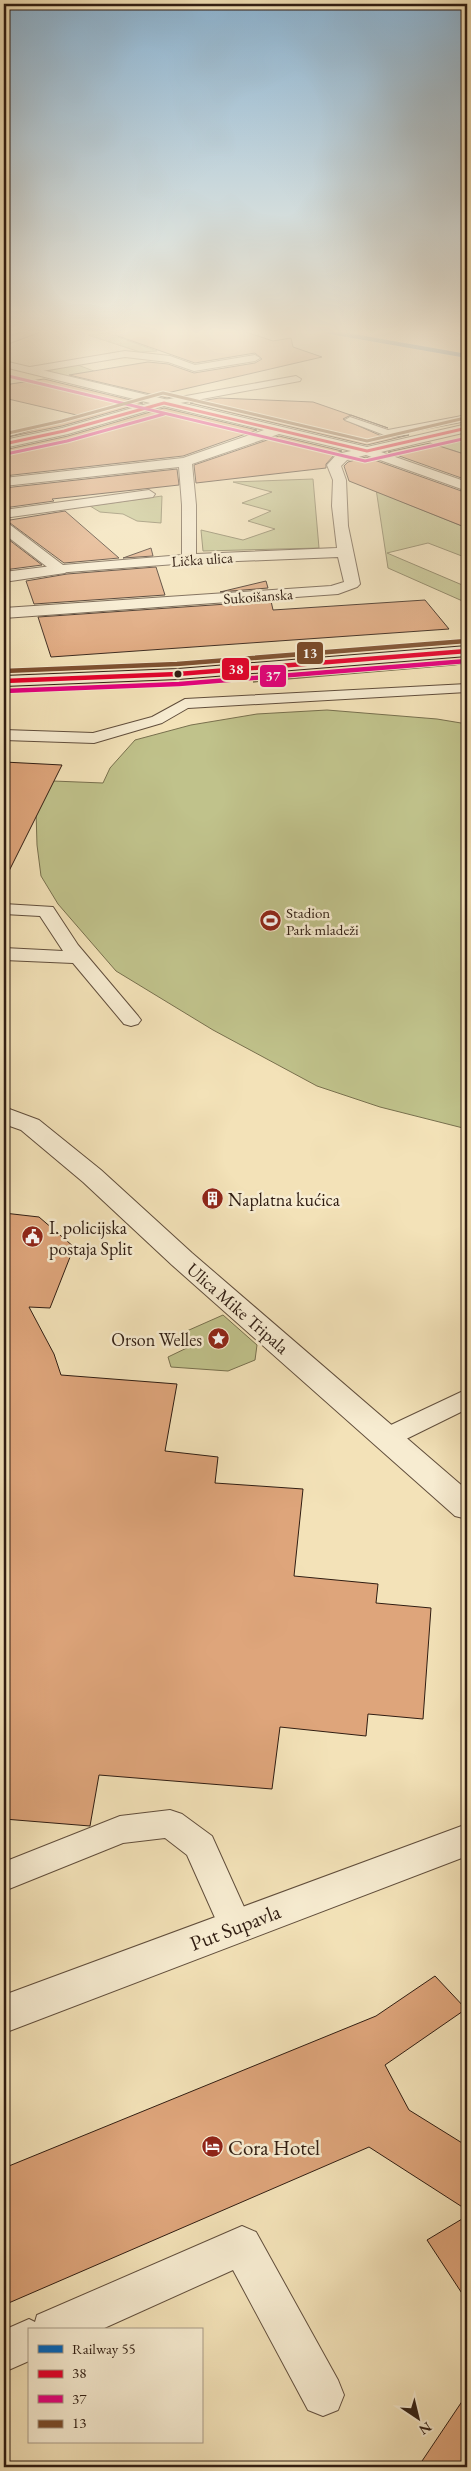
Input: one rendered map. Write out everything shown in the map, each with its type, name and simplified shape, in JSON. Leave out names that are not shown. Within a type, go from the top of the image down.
[{"type":"street","points":[[4,482],[184,462],[230,446]]},
{"type":"street","points":[[348,446],[367,451],[467,487]]},
{"type":"street","points":[[367,451],[387,446]]},
{"type":"street","name":"Sukoišanska","points":[[4,613],[333,591],[352,584],[344,552],[338,498],[341,477],[334,465],[342,457],[367,451]]},
{"type":"street","points":[[184,462],[189,505],[189,559]]},
{"type":"street","points":[[4,526],[60,570]]},
{"type":"street","name":"Lička ulica","points":[[4,578],[60,570],[189,559],[344,552]]},
{"type":"street","points":[[7,680],[69,680],[178,674],[463,652]]},
{"type":"street","name":"Ulica Mike Tripala","points":[[4,1115],[30,1125],[92,1176],[189,1265],[467,1508]]},
{"type":"street","name":"Put Supavla","points":[[4,2014],[467,1840]]},
{"type":"lane","points":[[4,514],[149,494]]},
{"type":"lane","points":[[4,735],[94,738],[157,720],[185,704],[463,690]]},
{"type":"lane","points":[[4,909],[46,911],[79,958],[131,1020]]},
{"type":"lane","points":[[4,954],[79,958]]},
{"type":"lane","points":[[386,1438],[461,1401]]},
{"type":"lane","points":[[4,1877],[120,1830],[170,1824],[200,1846],[236,1927]]},
{"type":"lane","points":[[57,2328],[242,2246],[323,2395]]},
{"type":"lane","points":[[4,2351],[28,2340]]},
{"type":"green space","points":[[437,446],[467,446],[467,455],[452,450],[418,457],[406,453]]},
{"type":"green space","points":[[375,465],[387,465],[450,488],[400,501],[467,528],[467,558],[428,543],[387,553],[467,587],[467,603],[388,568],[373,469]]},
{"type":"green space","points":[[313,479],[319,548],[203,551],[201,530],[243,540],[275,529],[248,521],[271,511],[242,503],[272,492],[233,482]]},
{"type":"green space","points":[[162,496],[161,523],[137,521],[123,514],[100,512],[90,506]]},
{"type":"green space","points":[[467,661],[467,663],[455,665],[253,682]]},
{"type":"green space","name":"Stadion Park mladeži","points":[[327,710],[437,719],[467,724],[467,1129],[380,1107],[317,1086],[213,1030],[116,971],[58,904],[41,876],[37,845],[36,811],[53,781],[103,783],[110,768],[135,740],[191,725],[257,714]]},
{"type":"green space","points":[[223,1315],[257,1345],[255,1360],[228,1371],[171,1367],[168,1357],[193,1345],[180,1334]]},
{"type":"building","points":[[21,446],[211,446],[183,456],[4,476],[4,450]]},
{"type":"building","points":[[249,446],[322,446],[342,451],[336,453],[326,464],[326,468],[196,483],[194,465]]},
{"type":"building","points":[[415,446],[440,446],[467,455],[467,480],[388,452]]},
{"type":"building","points":[[366,457],[467,493],[467,528],[349,481],[344,466],[348,462]]},
{"type":"building","points":[[177,469],[179,485],[52,499],[54,501],[4,508],[4,488]]},
{"type":"building","points":[[65,511],[119,558],[64,563],[10,523],[4,521]]},
{"type":"building","points":[[4,536],[42,565],[4,570]]},
{"type":"building","points":[[151,548],[153,556],[123,558]]},
{"type":"building","points":[[156,567],[165,595],[34,604],[26,581],[67,574]]},
{"type":"building","points":[[266,581],[268,588],[220,592]]},
{"type":"building","points":[[425,600],[449,629],[51,657],[38,617],[271,601],[273,610]]},
{"type":"building","points":[[4,762],[62,765],[4,881]]},
{"type":"building","points":[[4,1213],[39,1217],[74,1247],[50,1308],[29,1307],[54,1354],[61,1375],[177,1384],[165,1451],[218,1457],[215,1483],[303,1489],[294,1576],[378,1584],[376,1603],[431,1608],[423,1719],[368,1714],[366,1736],[280,1727],[272,1789],[99,1775],[90,1826],[4,1819]]},
{"type":"building","name":"Cora Hotel","points":[[435,1976],[466,2009],[385,2065],[409,2110],[467,2146],[467,2210],[369,2147],[4,2305],[4,2168],[376,2016]]},
{"type":"building","points":[[467,2216],[467,2301],[427,2240]]},
{"type":"building","points":[[467,2394],[467,2467],[418,2467]]},
{"type":"transit line","name":"37","points":[[6,454],[42,446]]},
{"type":"transit line","name":"37","points":[[303,446],[365,461],[430,446]]},
{"type":"transit line","name":"38","points":[[347,446],[367,451],[387,446]]},
{"type":"transit line","name":"13","points":[[4,671],[177,664],[466,641]]},
{"type":"transit line","name":"38","points":[[4,681],[178,674],[467,651]]},
{"type":"transit line","name":"37","points":[[4,691],[179,684],[467,661]]},
{"type":"place","name":"Stadion Park mladeži","points":[[270,921]]},
{"type":"place","name":"Naplatna kućica","points":[[212,1199]]},
{"type":"place","name":"I. policijska postaja Split","points":[[33,1237]]},
{"type":"place","name":"Orson Welles","points":[[218,1339]]},
{"type":"place","name":"Cora Hotel","points":[[212,2147]]}]
